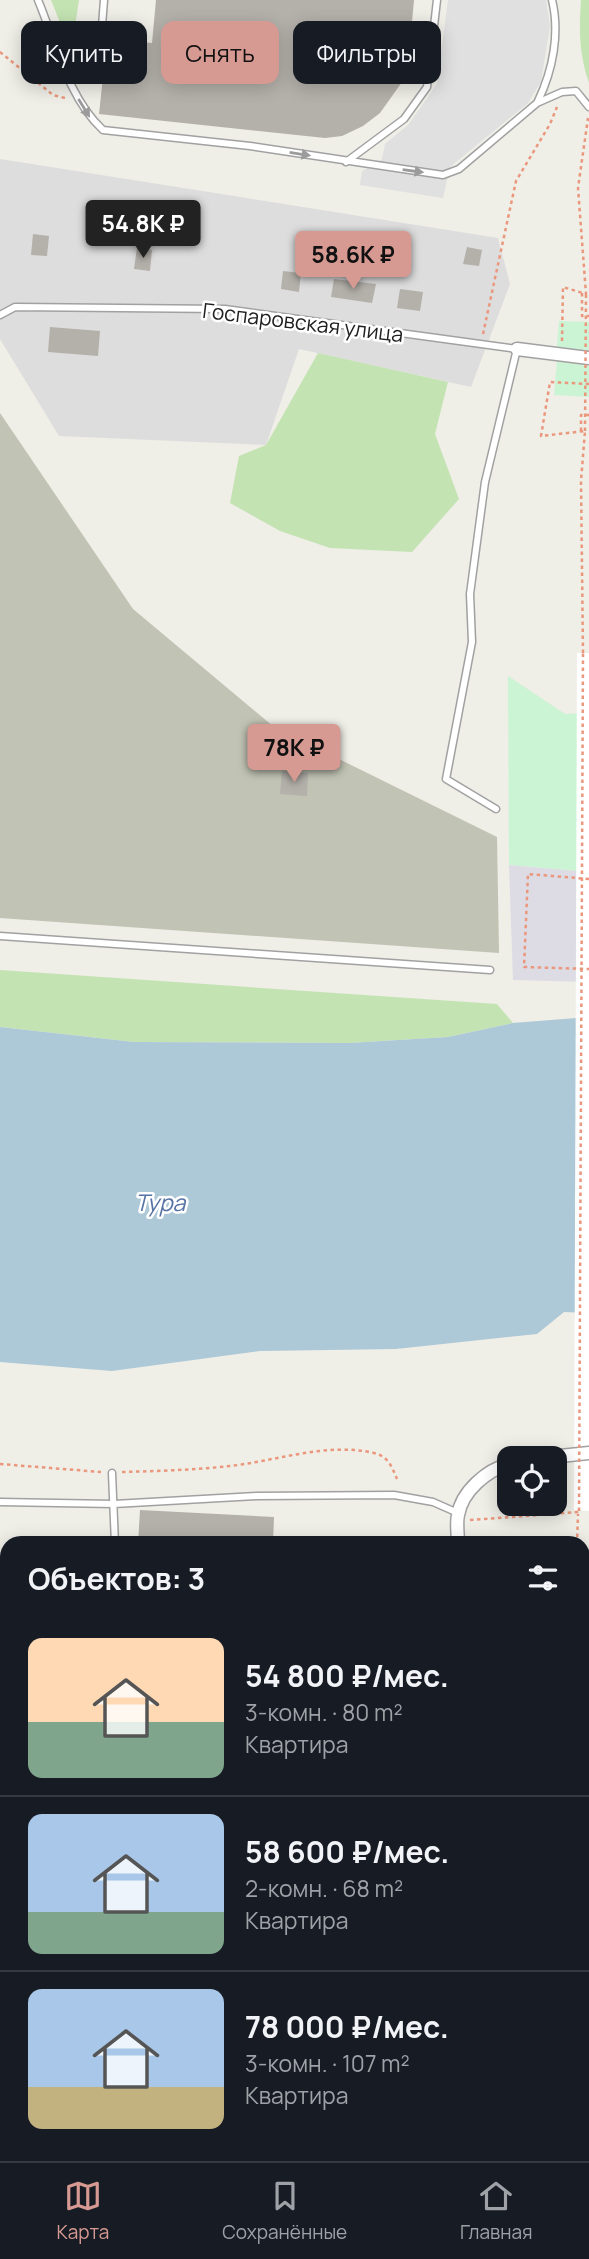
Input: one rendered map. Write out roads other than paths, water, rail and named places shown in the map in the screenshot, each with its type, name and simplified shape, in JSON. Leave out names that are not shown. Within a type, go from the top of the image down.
[{"type":"street","name":"Госпаровская улица","points":[[517,349],[589,358]]},
{"type":"street","points":[[567,1455],[589,1453]]},
{"type":"street","points":[[458,1536],[458,1513],[471,1489],[484,1476],[497,1470]]},
{"type":"lane","points":[[38,0],[79,101],[89,117],[103,130],[250,146],[443,175],[459,169],[537,103],[562,92],[576,91],[589,109]]},
{"type":"lane","points":[[102,21],[104,0]]},
{"type":"lane","points":[[346,162],[404,119],[427,87],[437,0]]},
{"type":"lane","points":[[537,103],[548,80],[552,59],[557,21],[552,0]]},
{"type":"lane","name":"Госпаровская улица","points":[[0,315],[15,307],[225,309],[517,349]]},
{"type":"lane","points":[[496,809],[446,779],[472,642],[470,594],[485,482],[517,349]]},
{"type":"lane","points":[[0,936],[490,970]]},
{"type":"lane","points":[[112,1473],[115,1536]]},
{"type":"lane","points":[[0,1502],[114,1504],[257,1496],[394,1495],[433,1502],[458,1513]]},
{"type":"water","name":"Тура","points":[[589,1017],[589,1313],[564,1312],[537,1334],[396,1349],[260,1351],[112,1371],[0,1362],[0,1027],[134,1042],[349,1043],[448,1037],[513,1023]]}]
